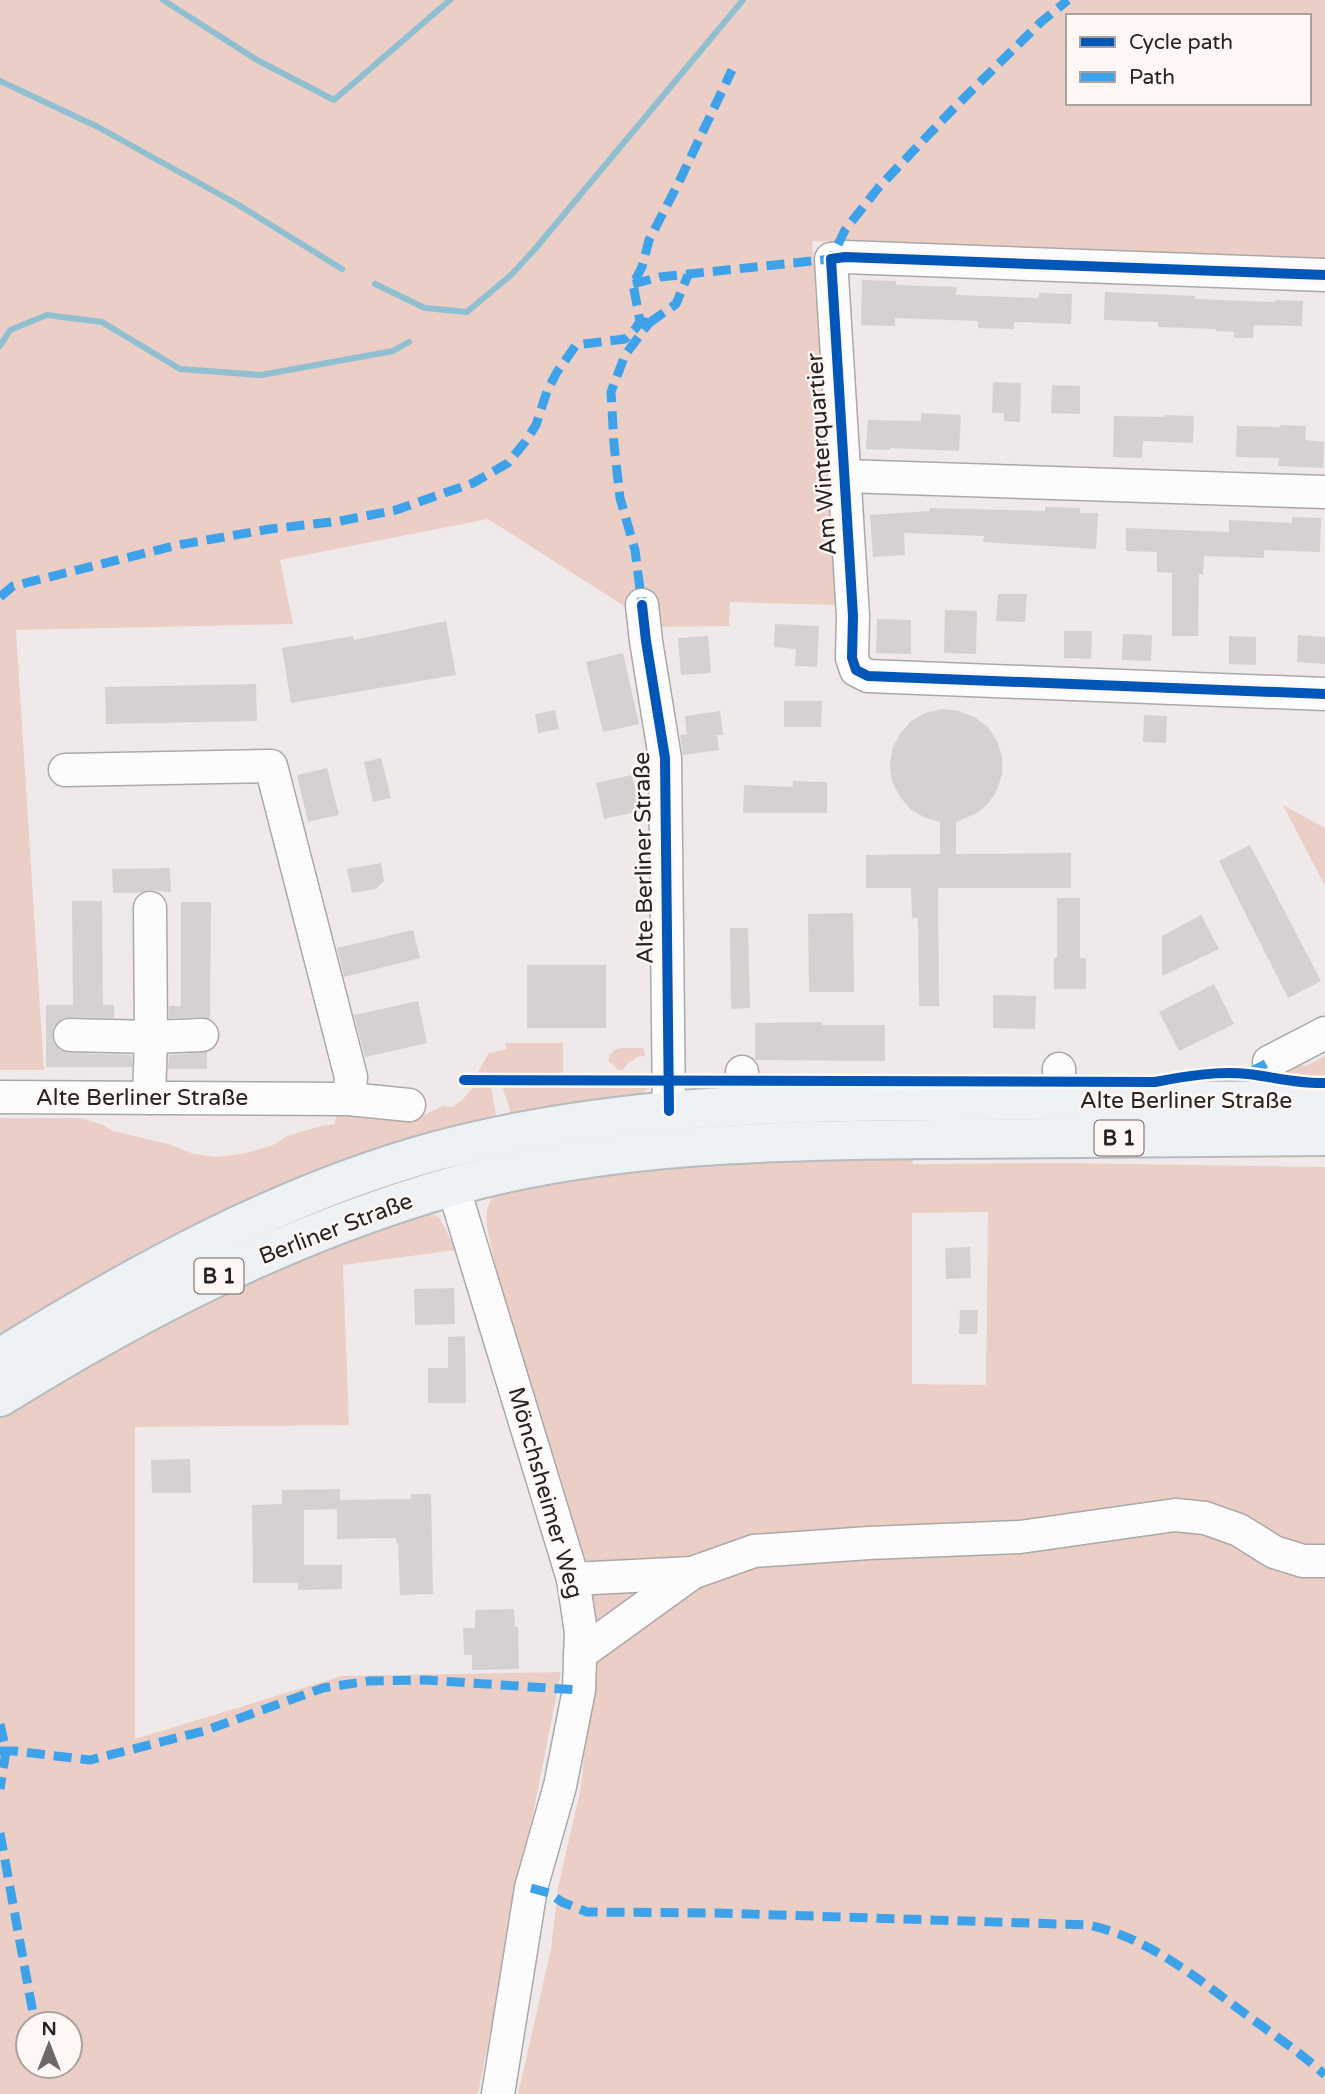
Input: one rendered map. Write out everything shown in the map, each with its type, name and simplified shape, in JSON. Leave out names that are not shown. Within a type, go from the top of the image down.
[{"type":"main road","name":"Alte Berliner Straße","points":[[439,1151],[584,1121],[669,1111],[742,1089],[853,1101],[1059,1085],[1325,1101]]},
{"type":"main road","name":"Alte Berliner Straße","points":[[453,1186],[580,1159],[734,1144],[873,1140],[1325,1136]]},
{"type":"main road","name":"Berliner Straße","points":[[0,1358],[71,1314],[164,1262],[268,1212],[334,1184],[439,1151]]},
{"type":"main road","name":"Berliner Straße","points":[[0,1397],[130,1321],[244,1264],[358,1216],[453,1186]]},
{"type":"street","name":"Am Winterquartier","points":[[1325,275],[845,257],[831,259],[853,616],[852,658],[856,670],[868,676],[1325,694]]},
{"type":"street","name":"Am Winterquartier","points":[[845,476],[1325,492]]},
{"type":"street","name":"Alte Berliner Straße","points":[[642,605],[665,758],[669,1111]]},
{"type":"street","points":[[65,770],[271,766],[351,1077],[349,1099]]},
{"type":"street","points":[[149,908],[149,1098]]},
{"type":"street","points":[[1269,1062],[1325,1033]]},
{"type":"street","points":[[70,1035],[202,1035]]},
{"type":"street","name":"Alte Berliner Straße","points":[[0,1097],[349,1099],[409,1105]]},
{"type":"street","name":"Mönchsheimer Weg","points":[[453,1186],[573,1579],[580,1616],[579,1690],[560,1786],[531,1888],[498,2094]]},
{"type":"street","points":[[580,1654],[692,1573],[754,1551],[1020,1537],[1175,1515],[1205,1518],[1239,1530],[1274,1552],[1303,1561],[1325,1561]]},
{"type":"street","points":[[573,1579],[692,1573]]},
{"type":"shaded area","points":[[0,0],[1325,0],[1325,261],[812,241],[838,605],[730,602],[729,626],[657,627],[488,519],[280,560],[293,624],[16,630],[44,1070],[0,1070]]},
{"type":"shaded area","points":[[1283,805],[1325,828],[1325,886]]},
{"type":"shaded area","points":[[505,1043],[563,1043],[563,1075],[476,1075],[489,1053],[507,1049]]},
{"type":"shaded area","points":[[620,1048],[644,1048],[645,1056],[636,1057],[623,1070],[618,1070],[609,1062],[609,1056]]},
{"type":"shaded area","points":[[1325,1056],[1325,1079],[1281,1075],[1290,1061],[1306,1066]]},
{"type":"shaded area","points":[[505,1084],[654,1084],[641,1094],[627,1099],[513,1119],[503,1089]]},
{"type":"shaded area","points":[[491,1086],[497,1122],[349,1164],[239,1203],[126,1260],[0,1334],[0,1118],[81,1118],[113,1131],[168,1144],[194,1154],[218,1157],[246,1153],[273,1145],[287,1136],[335,1124],[336,1116],[409,1122],[443,1106],[453,1107],[473,1088]]},
{"type":"shaded area","points":[[912,1155],[913,1164],[1325,1167],[1325,2094],[518,2094],[551,1949],[558,1887],[581,1788],[596,1613],[522,1382],[487,1228],[487,1209],[493,1198],[579,1177],[716,1160]],"holes":[[[988,1212],[986,1385],[912,1384],[912,1213]]]},
{"type":"shaded area","points":[[426,1212],[439,1217],[456,1250],[343,1265],[349,1425],[135,1427],[135,1739],[342,1676],[561,1672],[478,2094],[0,2094],[0,1415],[265,1267]]},
{"type":"building","points":[[862,280],[896,281],[896,285],[957,287],[956,295],[1039,298],[1039,293],[1072,294],[1071,324],[1014,322],[1014,329],[978,328],[978,321],[895,318],[895,326],[861,325]]},
{"type":"building","points":[[1105,292],[1195,296],[1195,299],[1303,301],[1302,326],[1254,325],[1253,338],[1234,338],[1234,332],[1216,329],[1158,327],[1158,322],[1104,320]]},
{"type":"building","points":[[993,382],[1021,383],[1020,422],[1004,421],[1004,413],[992,413]]},
{"type":"building","points":[[1052,385],[1080,386],[1080,414],[1051,413]]},
{"type":"building","points":[[921,413],[961,415],[959,451],[866,449],[868,420],[921,421]]},
{"type":"building","points":[[1114,416],[1194,416],[1193,443],[1143,441],[1142,458],[1113,457]]},
{"type":"building","points":[[1237,426],[1306,426],[1305,440],[1324,442],[1323,468],[1278,466],[1279,458],[1236,457]]},
{"type":"building","points":[[1045,507],[1080,508],[1080,513],[1098,513],[1096,549],[983,542],[984,536],[904,533],[905,555],[873,557],[870,515],[929,511],[930,508],[1045,511]]},
{"type":"building","points":[[1292,517],[1321,518],[1320,552],[1264,550],[1264,558],[1204,556],[1203,574],[1199,574],[1198,636],[1172,636],[1172,573],[1157,572],[1157,552],[1126,551],[1126,528],[1229,532],[1229,520],[1292,523]]},
{"type":"building","points":[[998,594],[1027,594],[1025,622],[996,621]]},
{"type":"building","points":[[945,610],[977,611],[976,654],[944,653]]},
{"type":"building","points":[[877,619],[911,620],[911,654],[876,653]]},
{"type":"building","points":[[446,621],[456,675],[291,703],[282,648],[353,636],[354,640]]},
{"type":"building","points":[[775,624],[819,626],[817,667],[795,666],[796,649],[774,647]]},
{"type":"building","points":[[1064,631],[1092,631],[1091,659],[1064,658]]},
{"type":"building","points":[[1123,634],[1152,635],[1151,661],[1122,660]]},
{"type":"building","points":[[1298,635],[1325,637],[1325,664],[1297,662]]},
{"type":"building","points":[[708,636],[711,673],[681,675],[678,638]]},
{"type":"building","points":[[1229,636],[1256,637],[1256,665],[1229,664]]},
{"type":"building","points":[[623,653],[639,724],[603,732],[586,662]]},
{"type":"building","points":[[256,684],[257,721],[106,724],[105,687]]},
{"type":"building","points":[[784,701],[822,701],[821,727],[784,727]]},
{"type":"building","points":[[942,709],[959,711],[988,727],[997,741],[1002,757],[1002,774],[997,790],[988,804],[975,814],[956,822],[956,854],[1071,853],[1071,888],[938,888],[939,1006],[919,1006],[918,918],[912,918],[911,888],[866,888],[866,855],[940,854],[940,822],[911,810],[892,782],[890,766],[892,749],[911,721],[925,713]]},
{"type":"building","points":[[555,710],[559,729],[538,733],[535,714]]},
{"type":"building","points":[[720,711],[723,735],[717,735],[719,750],[683,755],[680,735],[687,734],[685,716]]},
{"type":"building","points":[[1144,715],[1167,716],[1166,743],[1143,742]]},
{"type":"building","points":[[381,758],[391,798],[373,802],[364,762]]},
{"type":"building","points":[[327,768],[339,815],[308,822],[297,775]]},
{"type":"building","points":[[632,775],[640,811],[604,819],[596,783]]},
{"type":"building","points":[[793,781],[827,782],[827,813],[743,813],[744,785],[793,787]]},
{"type":"building","points":[[1250,845],[1321,981],[1288,998],[1219,861]]},
{"type":"building","points":[[381,863],[384,881],[376,889],[352,893],[347,869]]},
{"type":"building","points":[[170,868],[171,892],[149,890],[140,893],[113,893],[112,869]]},
{"type":"building","points":[[1057,898],[1080,898],[1080,958],[1086,958],[1086,989],[1054,989]]},
{"type":"building","points":[[72,901],[102,901],[103,1005],[114,1005],[114,1018],[62,1019],[54,1026],[54,1043],[60,1050],[70,1053],[132,1055],[132,1067],[46,1067],[46,1005],[73,1005]]},
{"type":"building","points":[[181,902],[211,902],[210,1019],[169,1018],[169,1006],[181,1006]]},
{"type":"building","points":[[853,913],[854,992],[809,992],[808,914]]},
{"type":"building","points":[[1201,915],[1219,949],[1162,976],[1162,936]]},
{"type":"building","points":[[730,928],[748,928],[750,1008],[731,1009]]},
{"type":"building","points":[[413,930],[420,958],[344,977],[337,948]]},
{"type":"building","points":[[527,965],[606,965],[606,1028],[527,1028]]},
{"type":"building","points":[[1214,984],[1234,1024],[1179,1051],[1159,1012]]},
{"type":"building","points":[[993,995],[1036,996],[1035,1029],[993,1028]]},
{"type":"building","points":[[418,1001],[427,1043],[365,1057],[354,1015]]},
{"type":"building","points":[[822,1022],[822,1025],[885,1025],[885,1061],[755,1060],[755,1023]]},
{"type":"building","points":[[207,1052],[207,1069],[168,1069],[169,1055]]},
{"type":"building","points":[[970,1247],[971,1278],[946,1279],[945,1248]]},
{"type":"building","points":[[454,1288],[455,1324],[415,1325],[414,1289]]},
{"type":"building","points":[[960,1310],[978,1310],[977,1334],[959,1334]]},
{"type":"building","points":[[465,1336],[466,1403],[428,1403],[428,1368],[448,1368],[448,1337]]},
{"type":"building","points":[[190,1459],[191,1493],[152,1493],[151,1460]]},
{"type":"building","points":[[340,1489],[340,1500],[411,1499],[411,1494],[431,1494],[433,1594],[400,1595],[396,1538],[337,1539],[337,1509],[304,1510],[304,1565],[342,1565],[342,1589],[298,1590],[298,1583],[253,1583],[252,1505],[282,1504],[282,1490]]},
{"type":"building","points":[[514,1609],[515,1627],[518,1627],[519,1669],[472,1670],[472,1655],[464,1655],[463,1628],[475,1628],[475,1610]]},
{"type":"waterway","points":[[163,0],[257,60],[334,100],[450,0]]},
{"type":"waterway","points":[[375,284],[425,308],[467,312],[511,275],[535,249],[743,0]]},
{"type":"waterway","points":[[0,81],[98,127],[237,204],[342,269]]},
{"type":"waterway","points":[[0,346],[10,330],[47,315],[102,322],[180,369],[261,375],[393,351],[409,342]]},
{"type":"marked path","points":[[633,284],[660,277],[831,259],[845,230],[879,187],[955,107],[1041,22],[1068,0]]},
{"type":"marked path","points":[[0,597],[13,586],[178,545],[396,510],[473,483],[508,463],[536,425],[547,391],[576,345],[625,339],[640,321],[633,284],[642,267],[649,240],[732,70]]},
{"type":"marked path","points":[[649,323],[676,304],[688,275]]},
{"type":"marked path","points":[[640,321],[649,323],[625,355],[611,392],[620,498],[635,550],[642,605]]},
{"type":"marked path","points":[[1250,1072],[1269,1062]]},
{"type":"marked path","points":[[0,1751],[90,1760],[204,1731],[323,1688],[369,1681],[425,1680],[579,1690]]},
{"type":"marked path","points":[[0,1724],[6,1751],[0,1789]]},
{"type":"marked path","points":[[0,1833],[32,2010]]},
{"type":"marked path","points":[[531,1888],[549,1893],[562,1902],[587,1912],[717,1913],[1089,1925],[1133,1940],[1173,1962],[1287,2044],[1325,2075]]},
{"type":"cycle path","points":[[1325,275],[845,257],[831,259],[853,616],[852,658],[856,670],[868,676],[1325,694]]},
{"type":"cycle path","points":[[642,605],[665,758],[669,1111]]},
{"type":"cycle path","points":[[464,1080],[1155,1082],[1225,1073],[1325,1083]]}]
